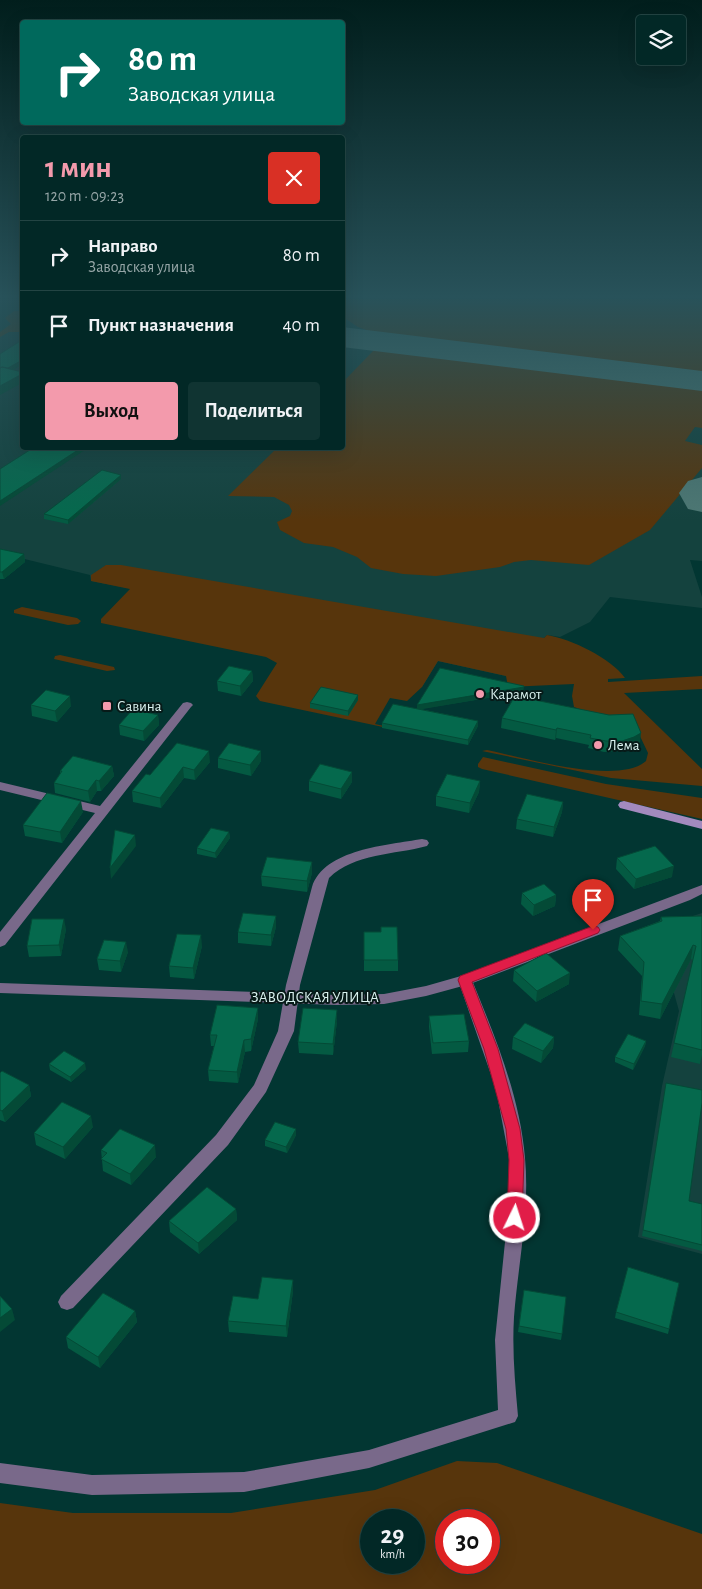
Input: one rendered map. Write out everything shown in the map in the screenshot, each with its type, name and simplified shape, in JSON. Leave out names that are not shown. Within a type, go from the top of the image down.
[{"type":"main road","points":[[624,804],[702,825]]},
{"type":"street","points":[[0,942],[187,705]]},
{"type":"street","points":[[0,786],[104,811]]},
{"type":"street","points":[[68,1302],[222,1140],[260,1088],[286,1031],[293,985],[318,890],[324,876],[338,865],[365,854],[422,843]]},
{"type":"street","name":"ЗАВОДСКАЯ УЛИЦА","points":[[0,988],[33,991],[384,999],[426,991],[465,980],[702,889]]},
{"type":"street","points":[[0,1473],[92,1485],[244,1482],[369,1459],[508,1416],[504,1340],[516,1201],[517,1160],[513,1129],[491,1049],[465,980]]},
{"type":"shaded area","points":[[0,373],[20,373],[20,450],[345,450],[345,373],[702,373],[702,561],[690,560],[702,597],[702,608],[610,597],[590,622],[560,637],[547,635],[506,676],[438,661],[422,687],[367,667],[322,625],[91,581],[90,575],[0,553]]},
{"type":"shaded area","points":[[352,373],[564,373],[702,390],[702,428],[695,427],[685,441],[702,445],[702,468],[650,530],[589,565],[531,560],[514,562],[500,567],[436,576],[403,574],[371,568],[357,557],[333,547],[304,543],[280,530],[277,522],[290,516],[292,511],[289,505],[274,497],[228,496],[275,450],[345,450],[345,380]]},
{"type":"shaded area","points":[[106,565],[121,565],[544,638],[547,635],[557,637],[590,650],[610,663],[625,678],[608,679],[608,682],[702,676],[702,689],[624,693],[702,769],[702,786],[611,778],[482,751],[487,750],[569,768],[593,770],[614,771],[633,768],[646,761],[648,753],[639,734],[625,725],[574,707],[572,696],[574,684],[508,687],[506,676],[438,661],[422,687],[407,701],[390,698],[375,724],[383,727],[260,701],[256,696],[277,663],[266,657],[101,623],[101,619],[130,589],[91,581],[91,575]]},
{"type":"shaded area","points":[[22,607],[77,618],[81,621],[78,624],[68,625],[14,613],[14,610]]},
{"type":"shaded area","points":[[60,655],[114,667],[115,670],[107,671],[54,659],[55,656]]},
{"type":"shaded area","points":[[483,757],[606,784],[702,798],[702,819],[482,769],[478,767],[478,764]]},
{"type":"shaded area","points":[[702,913],[702,1254],[638,1237],[662,1086],[679,1011],[656,928]]},
{"type":"shaded area","points":[[457,1461],[497,1463],[702,1534],[702,1589],[0,1589],[0,1503],[73,1513],[231,1513],[375,1490]]},
{"type":"building","points":[[0,373],[20,373],[20,375],[0,386]]},
{"type":"building","points":[[30,450],[78,450],[0,501],[0,469]]},
{"type":"building","points":[[102,470],[121,475],[68,520],[44,514]]},
{"type":"building","points":[[0,549],[24,554],[0,572]]},
{"type":"building","points":[[229,666],[252,671],[240,686],[217,681]]},
{"type":"building","points":[[440,668],[524,686],[524,687],[417,705]]},
{"type":"building","points":[[321,687],[358,695],[348,711],[310,703]]},
{"type":"building","points":[[46,690],[70,696],[55,711],[31,705]]},
{"type":"building","points":[[515,696],[609,715],[633,714],[641,733],[622,741],[606,741],[590,738],[591,735],[557,728],[556,730],[502,718]]},
{"type":"building","points":[[393,704],[478,721],[468,740],[382,723]]},
{"type":"building","points":[[133,709],[158,715],[143,731],[119,725]]},
{"type":"building","points":[[177,743],[209,751],[194,770],[183,767],[160,798],[132,791],[146,774],[150,775]]},
{"type":"building","points":[[229,743],[261,751],[250,765],[218,758]]},
{"type":"building","points":[[73,756],[112,766],[99,781],[96,780],[88,791],[54,783],[62,771],[60,771]]},
{"type":"building","points":[[320,764],[352,772],[341,789],[309,781]]},
{"type":"building","points":[[447,774],[480,781],[470,803],[436,796]]},
{"type":"building","points":[[47,793],[81,801],[60,832],[23,825]]},
{"type":"building","points":[[527,794],[563,802],[554,827],[517,819]]},
{"type":"building","points":[[211,828],[229,832],[215,853],[197,848]]},
{"type":"building","points":[[115,830],[135,835],[110,868]]},
{"type":"building","points":[[655,846],[674,866],[636,879],[617,858]]},
{"type":"building","points":[[267,857],[312,862],[307,881],[261,876]]},
{"type":"building","points":[[544,884],[556,895],[534,905],[522,893]]},
{"type":"building","points":[[243,913],[276,916],[271,935],[238,932]]},
{"type":"building","points":[[702,916],[702,1050],[674,1043],[696,946],[693,945],[662,1004],[641,1001],[644,962],[620,936],[662,921],[661,917]]},
{"type":"building","points":[[32,919],[64,919],[59,945],[27,946]]},
{"type":"building","points":[[381,927],[397,927],[398,960],[364,960],[364,932],[381,932]]},
{"type":"building","points":[[177,934],[201,935],[193,968],[169,966]]},
{"type":"building","points":[[104,940],[126,942],[120,961],[97,959]]},
{"type":"building","points":[[546,953],[570,973],[537,991],[514,970]]},
{"type":"building","points":[[217,1005],[258,1008],[251,1039],[244,1040],[237,1072],[208,1070],[217,1035],[210,1035]]},
{"type":"building","points":[[303,1008],[337,1010],[333,1044],[298,1042]]},
{"type":"building","points":[[464,1014],[469,1041],[433,1043],[429,1016]]},
{"type":"building","points":[[525,1023],[554,1037],[543,1051],[513,1037]]},
{"type":"building","points":[[628,1034],[646,1041],[634,1064],[615,1057]]},
{"type":"building","points":[[64,1051],[85,1063],[70,1077],[49,1064]]},
{"type":"building","points":[[2,1071],[29,1085],[2,1111],[0,1110],[0,1073]]},
{"type":"building","points":[[666,1083],[702,1090],[702,1103],[689,1201],[702,1204],[702,1245],[643,1230]]},
{"type":"building","points":[[62,1102],[91,1116],[63,1147],[34,1133]]},
{"type":"building","points":[[275,1122],[296,1129],[286,1147],[265,1140]]},
{"type":"building","points":[[120,1129],[155,1145],[130,1174],[101,1159],[107,1153],[101,1150]]},
{"type":"building","points":[[207,1187],[236,1209],[198,1243],[169,1221]]},
{"type":"building","points":[[628,1267],[679,1283],[669,1329],[616,1312]]},
{"type":"building","points":[[262,1277],[293,1280],[286,1326],[228,1321],[233,1296],[258,1299]]},
{"type":"building","points":[[524,1290],[566,1297],[562,1334],[519,1326]]},
{"type":"building","points":[[103,1293],[135,1311],[98,1357],[66,1337]]},
{"type":"building","points":[[0,1296],[12,1309],[0,1318]]},
{"type":"taxiway","points":[[638,373],[702,381]]},
{"type":"taxiway","points":[[702,489],[699,493],[702,500]]},
{"type":"place","name":"Карамот","points":[[480,694]]},
{"type":"place","name":"Савина","points":[[107,706]]},
{"type":"place","name":"Лема","points":[[598,745]]},
{"type":"route","points":[[515,1218],[517,1160],[513,1129],[491,1049],[465,980],[593,930]]}]
